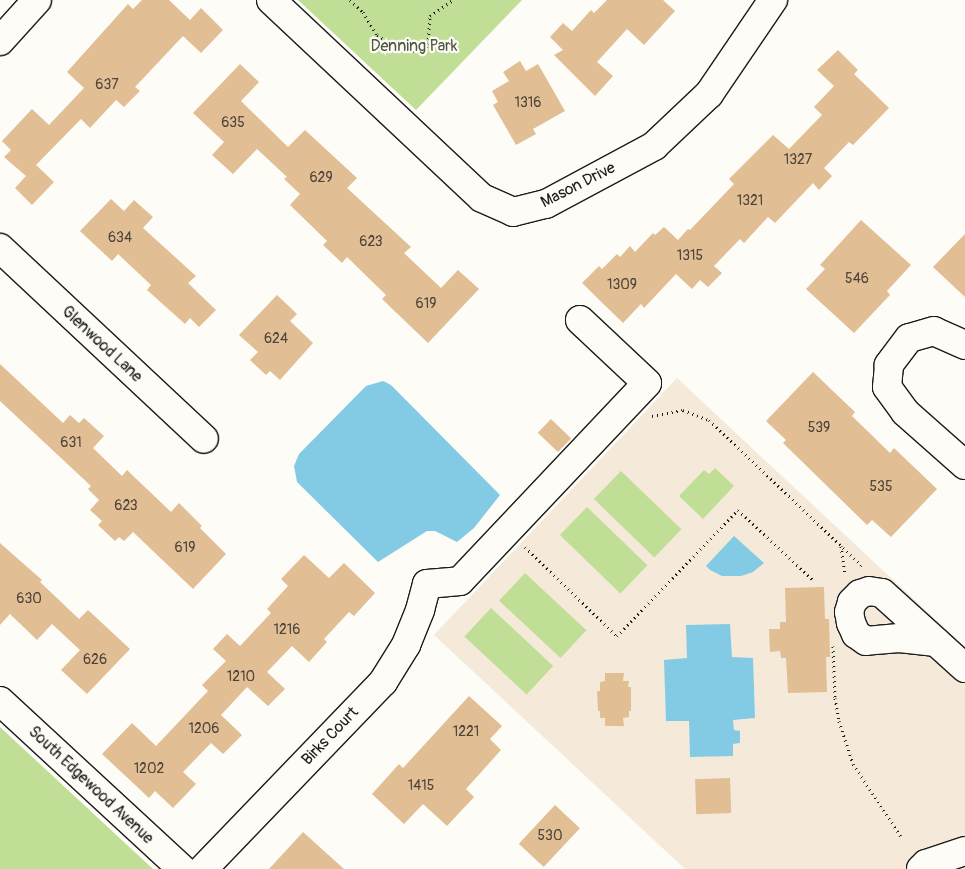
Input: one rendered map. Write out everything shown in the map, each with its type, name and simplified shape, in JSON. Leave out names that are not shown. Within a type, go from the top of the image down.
[{"type":"street","points":[[0,41],[37,0]]},
{"type":"street","name":"Mason Drive","points":[[271,0],[482,198],[513,212],[546,204],[654,146],[709,94],[773,0]]},
{"type":"street","name":"Glenwood Lane","points":[[0,248],[204,439]]},
{"type":"street","name":"Birks Court","points":[[203,869],[383,682],[406,645],[420,610],[426,584],[460,581],[647,383],[580,320]]},
{"type":"street","points":[[965,345],[934,331],[910,338],[889,365],[887,387],[905,412],[965,465]]},
{"type":"street","points":[[936,642],[965,668]]},
{"type":"street","name":"South Edgewood Avenue","points":[[0,701],[182,869]]},
{"type":"street","points":[[921,869],[926,864],[965,851]]},
{"type":"path","points":[[350,0],[363,12],[377,35],[385,40],[418,52],[424,51],[428,44],[430,16],[453,0]]},
{"type":"path","points":[[647,419],[661,413],[683,410],[709,420],[861,565],[856,570]]},
{"type":"path","points":[[521,543],[617,636],[738,510],[813,580]]},
{"type":"path","points":[[841,546],[846,580],[851,575]]},
{"type":"path","points":[[833,643],[835,698],[839,721],[853,764],[902,838]]},
{"type":"shaded area","points":[[677,378],[965,647],[965,869],[685,869],[434,635]]},
{"type":"green space","name":"Denning Park","points":[[298,0],[522,0],[416,110]]},
{"type":"green space","points":[[715,468],[734,486],[703,519],[679,496],[704,470],[709,474]]},
{"type":"green space","points":[[621,471],[681,529],[654,557],[594,499]]},
{"type":"green space","points":[[587,507],[647,565],[620,593],[560,535]]},
{"type":"green space","points":[[525,573],[586,630],[561,658],[499,601]]},
{"type":"green space","points":[[491,608],[553,666],[527,694],[464,637]]},
{"type":"green space","points":[[0,727],[153,869],[0,869]]},
{"type":"water","points":[[383,381],[391,385],[500,495],[474,528],[457,542],[435,531],[427,531],[378,562],[297,482],[294,466],[299,454],[366,386]]},
{"type":"water","points":[[734,536],[764,563],[753,572],[741,576],[722,576],[706,566]]},
{"type":"water","points":[[730,624],[732,657],[753,658],[755,718],[733,720],[734,730],[740,731],[740,743],[733,744],[733,756],[690,757],[689,721],[666,721],[664,660],[687,658],[686,625]]},
{"type":"building","points":[[142,0],[169,0],[190,20],[201,8],[223,30],[201,53],[183,36],[135,87],[140,91],[124,107],[116,100],[90,128],[81,119],[36,165],[54,182],[32,205],[15,188],[26,176],[4,157],[11,150],[2,141],[32,109],[49,125],[84,88],[67,72],[128,4],[133,9]]},
{"type":"building","points":[[607,0],[663,0],[675,11],[644,45],[627,29],[597,62],[613,76],[595,96],[554,55],[563,50],[550,37],[563,23],[572,31],[591,10],[594,13]]},
{"type":"building","points":[[838,50],[858,70],[854,74],[889,108],[853,145],[849,142],[824,168],[832,176],[819,190],[813,183],[775,223],[768,217],[744,243],[740,239],[714,266],[722,273],[708,287],[700,280],[692,289],[676,274],[644,308],[641,304],[623,323],[582,283],[599,266],[602,269],[617,254],[620,257],[630,246],[635,252],[653,233],[655,235],[664,227],[678,240],[734,184],[729,179],[773,135],[789,149],[822,115],[814,107],[834,86],[817,70]]},
{"type":"building","points":[[520,61],[526,71],[538,64],[565,111],[533,129],[536,134],[516,145],[493,105],[498,102],[492,91],[509,81],[503,72]]},
{"type":"building","points":[[240,64],[259,82],[241,101],[288,147],[305,130],[357,178],[347,188],[411,247],[404,253],[441,288],[458,270],[479,289],[428,343],[382,299],[386,295],[347,257],[342,263],[323,245],[327,241],[290,205],[300,194],[284,179],[287,177],[257,149],[233,174],[212,155],[224,142],[193,113]]},
{"type":"building","points":[[111,199],[124,211],[134,200],[153,217],[143,228],[196,276],[188,283],[216,310],[199,327],[190,318],[185,324],[147,290],[151,285],[118,254],[112,261],[80,231]]},
{"type":"building","points":[[861,220],[911,265],[887,291],[890,295],[854,333],[806,289],[825,269],[820,265]]},
{"type":"building","points":[[965,234],[965,297],[933,267]]},
{"type":"building","points":[[277,295],[297,314],[290,321],[313,343],[280,380],[270,371],[266,375],[250,360],[258,352],[239,335]]},
{"type":"building","points":[[0,364],[63,423],[70,415],[79,423],[84,418],[104,436],[93,448],[122,476],[127,470],[171,512],[179,503],[202,526],[200,528],[226,554],[193,589],[133,532],[124,541],[119,537],[115,541],[98,525],[102,521],[90,510],[99,500],[88,489],[91,486],[0,401]]},
{"type":"building","points":[[813,372],[855,412],[852,416],[890,453],[894,448],[937,489],[891,537],[872,520],[867,525],[783,443],[786,440],[766,421]]},
{"type":"building","points":[[551,419],[571,438],[558,452],[538,433]]},
{"type":"building","points":[[0,543],[42,580],[40,582],[79,619],[88,610],[130,649],[87,694],[61,670],[80,650],[52,624],[37,640],[10,614],[0,625]]},
{"type":"building","points":[[304,555],[329,578],[344,563],[375,593],[354,616],[349,612],[324,639],[327,642],[309,662],[292,646],[267,672],[285,689],[268,706],[247,687],[221,715],[242,735],[223,754],[211,743],[183,772],[196,784],[173,808],[155,791],[149,798],[102,754],[132,723],[156,746],[208,691],[202,685],[226,661],[213,649],[227,634],[240,646],[271,613],[267,609],[288,586],[281,579]]},
{"type":"building","points":[[824,587],[825,619],[829,619],[830,657],[826,657],[827,692],[788,693],[786,658],[781,658],[780,651],[770,652],[769,629],[780,629],[780,622],[786,622],[785,588]]},
{"type":"building","points":[[605,673],[624,673],[623,681],[629,681],[628,687],[631,687],[631,711],[629,711],[629,717],[623,718],[624,726],[605,726],[605,718],[600,718],[597,691],[600,691],[600,682],[605,681]]},
{"type":"building","points":[[469,696],[502,726],[490,739],[501,750],[466,789],[474,797],[447,826],[423,804],[404,824],[372,794],[399,764],[403,768]]},
{"type":"building","points":[[730,778],[731,813],[696,814],[695,779]]},
{"type":"building","points":[[555,805],[580,828],[544,867],[519,844]]},
{"type":"building","points":[[303,832],[344,869],[269,869]]}]
